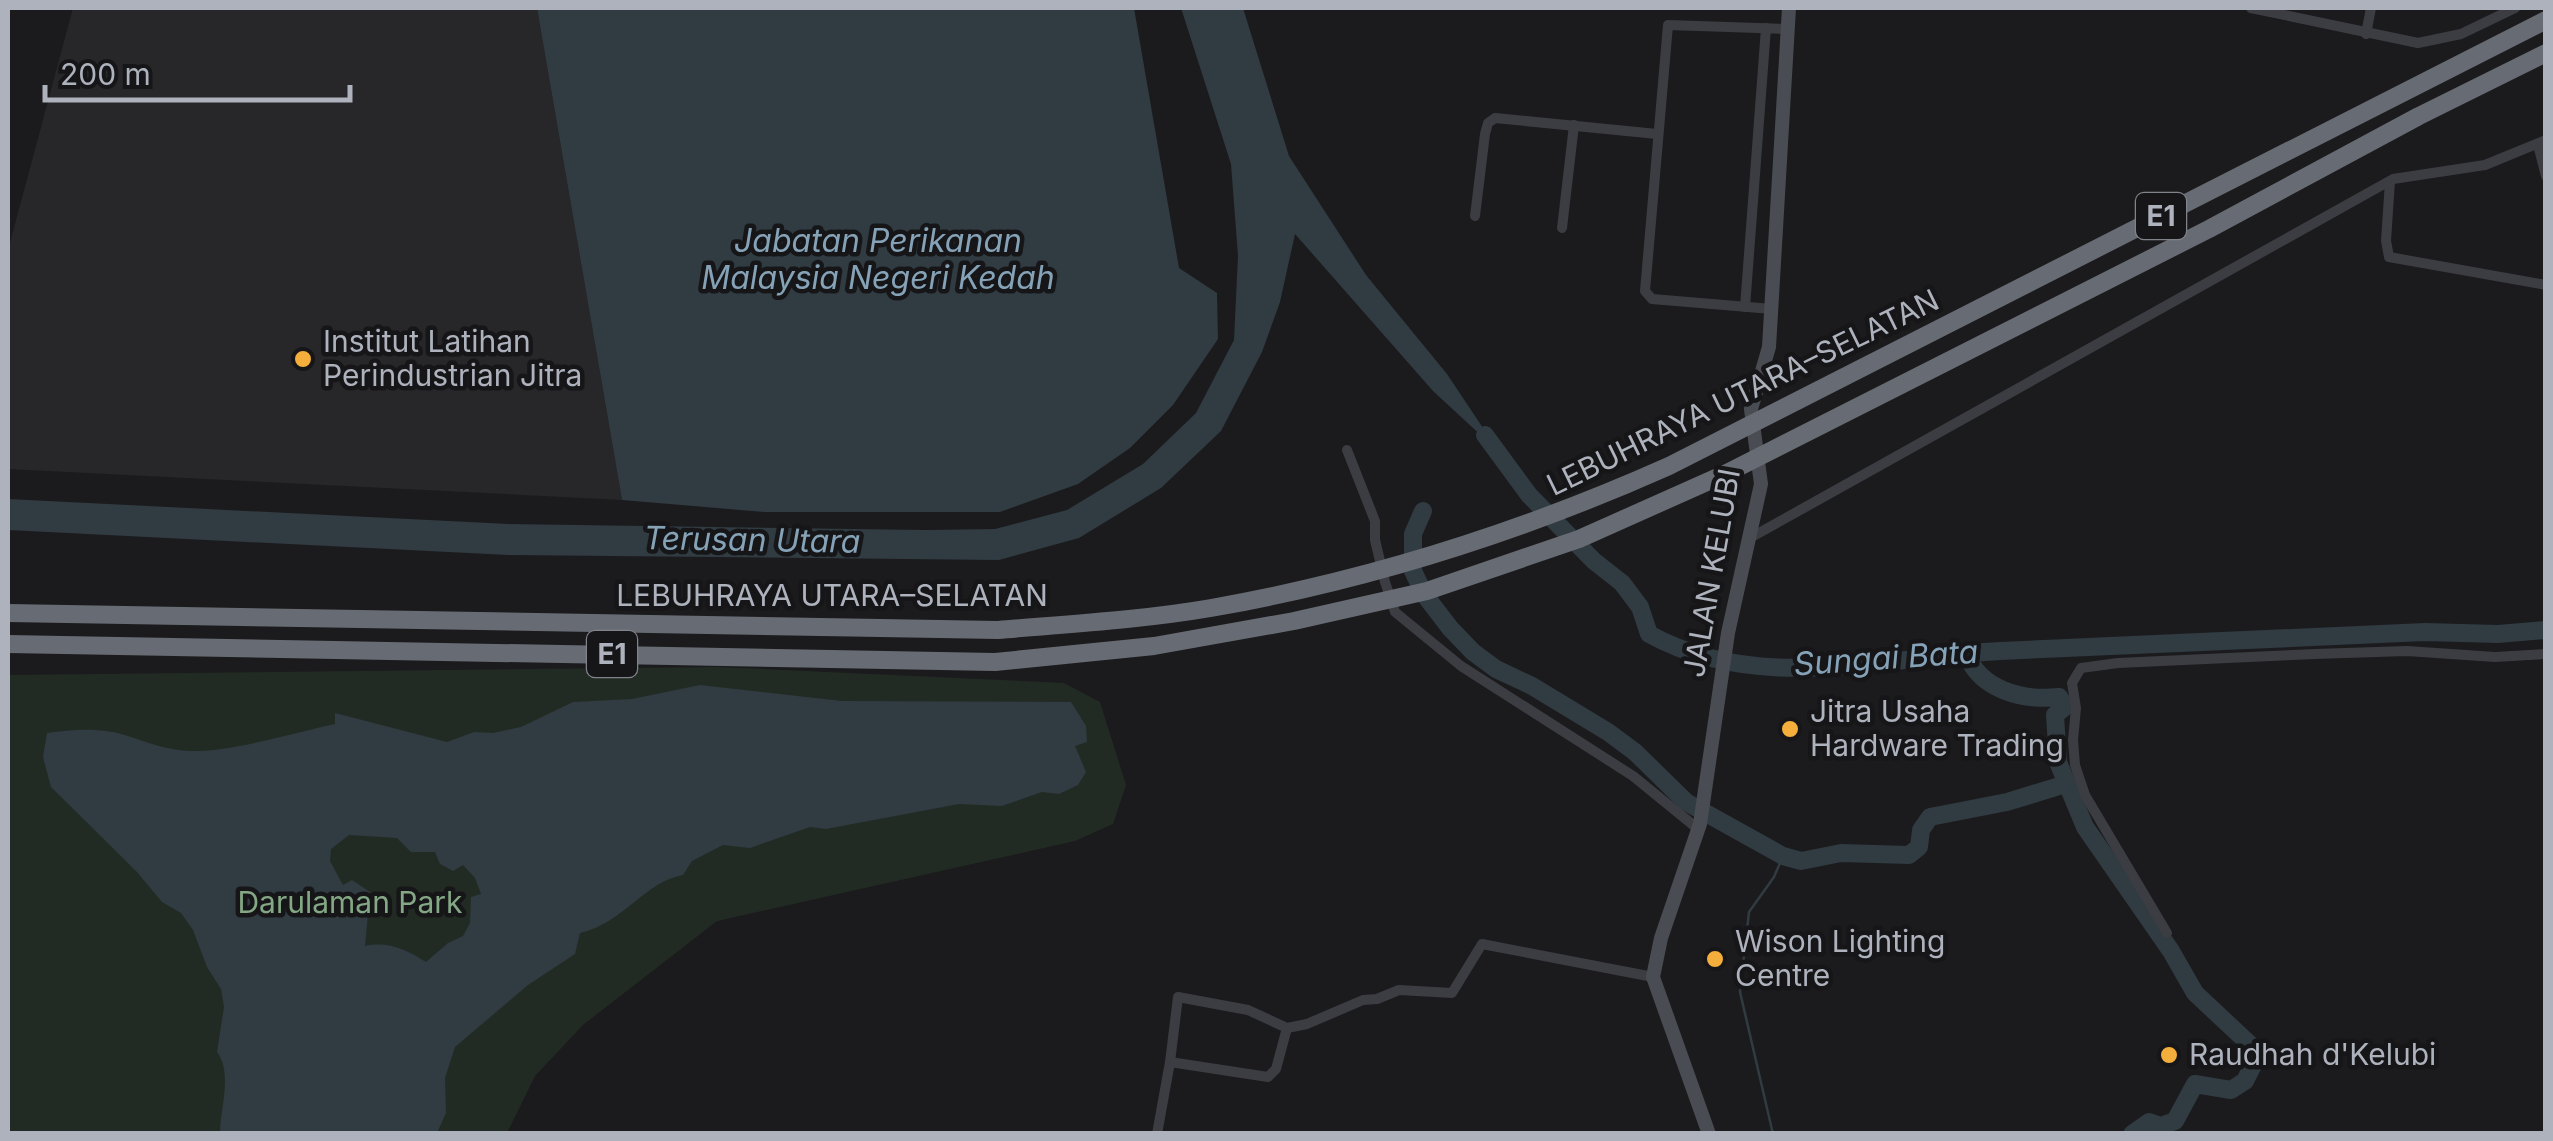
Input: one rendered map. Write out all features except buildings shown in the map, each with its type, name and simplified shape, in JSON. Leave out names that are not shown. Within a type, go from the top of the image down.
[{"type":"highway","name":"LEBUHRAYA UTARA–SELATAN","points":[[8,613],[998,630],[1209,608],[1402,565],[1504,534],[1640,479],[2546,20]]},
{"type":"highway","name":"LEBUHRAYA UTARA–SELATAN","points":[[8,644],[995,662],[1214,637],[1379,603],[1511,564],[1676,498],[2209,229],[2546,53]]},
{"type":"highway","points":[[2195,198],[2209,229]]},
{"type":"main road","name":"JALAN KELUBI","points":[[1653,976],[1661,938],[1699,827],[1728,634],[1761,470],[1751,402],[1765,364],[1772,309],[1789,8]]},
{"type":"main road","points":[[1653,976],[1709,1134]]},
{"type":"street","points":[[2251,8],[2366,34],[2429,42],[2461,34],[2515,8]]},
{"type":"street","points":[[2366,34],[2372,8]]},
{"type":"street","points":[[1772,309],[1648,297],[1645,291],[1668,25],[1787,30]]},
{"type":"street","points":[[1745,307],[1766,28]]},
{"type":"street","points":[[1476,216],[1488,123],[1495,118],[1658,134]]},
{"type":"street","points":[[1562,228],[1574,125]]},
{"type":"street","points":[[1750,538],[2390,181],[2485,165],[2542,142],[2546,176]]},
{"type":"street","points":[[2390,181],[2386,241],[2389,258],[2546,285]]},
{"type":"street","points":[[1347,450],[1375,521],[1384,582],[1396,612],[1461,666],[1633,776],[1699,827]]},
{"type":"street","points":[[2166,934],[2085,794],[2075,764],[2076,708],[2072,683],[2080,668],[2118,663],[2407,651],[2496,656],[2546,654]]},
{"type":"street","points":[[1158,1134],[1178,997],[1248,1010],[1287,1028],[1399,990],[1452,993],[1484,943],[1653,976]]},
{"type":"street","points":[[1170,1062],[1268,1077],[1276,1068],[1287,1028]]},
{"type":"shaded area","name":"Institut Latihan Perindustrian Jitra","points":[[73,8],[537,8],[622,500],[8,469],[8,250]]},
{"type":"green space","name":"Darulaman Park","points":[[719,667],[1064,683],[1100,702],[1126,785],[1113,824],[1075,841],[717,921],[583,1025],[535,1076],[507,1133],[8,1133],[8,675]]},
{"type":"water","name":"Jabatan Perikanan Malaysia Negeri Kedah","points":[[537,8],[1134,8],[1179,268],[1217,293],[1218,339],[1173,405],[1130,448],[1078,484],[1000,512],[764,512],[622,500]]},
{"type":"water","name":"Terusan Utara","points":[[1181,8],[1243,8],[1289,156],[1366,275],[1447,374],[1499,452],[1433,391],[1295,234],[1280,302],[1262,352],[1221,431],[1161,488],[1079,538],[999,560],[508,555],[8,530],[8,499],[509,524],[926,530],[995,529],[1067,510],[1143,464],[1196,413],[1234,340],[1238,256],[1231,164]]},
{"type":"water","points":[[700,685],[842,701],[1071,702],[1086,726],[1087,742],[1075,746],[1086,772],[1078,785],[1059,794],[1042,792],[1002,806],[959,804],[826,829],[810,827],[750,848],[723,845],[692,861],[683,875],[657,886],[609,921],[580,933],[575,954],[528,985],[455,1047],[445,1078],[446,1113],[437,1133],[220,1133],[225,1081],[217,1052],[224,1007],[221,989],[181,913],[162,902],[51,787],[43,757],[47,733],[100,730],[175,749],[207,750],[335,724],[335,713],[447,742],[474,732],[493,733],[521,727],[573,702],[632,699]],"holes":[[[349,835],[397,838],[411,852],[435,852],[440,864],[453,871],[463,865],[475,878],[481,894],[471,897],[470,923],[463,936],[426,962],[397,948],[365,946],[370,892],[352,880],[343,885],[330,861],[331,849]]]},
{"type":"waterway","name":"Sungai Bata","points":[[1485,435],[1529,495],[1594,561],[1622,583],[1640,607],[1649,634],[1690,652],[1733,663],[1821,667],[2000,651],[2546,630]]},
{"type":"waterway","points":[[1423,511],[1413,534],[1413,571],[1424,594],[1473,652],[1608,732],[1635,752],[1686,802],[1783,856],[1801,861],[1841,853],[1909,855],[1919,847],[1921,830],[1930,817],[2007,802],[2066,784]]},
{"type":"waterway","points":[[1966,653],[1981,676],[2004,690],[2031,697],[2059,697],[2065,707],[2055,715],[2058,762],[2085,827],[2171,951],[2195,993],[2259,1053],[2245,1081],[2231,1090],[2195,1084],[2175,1121],[2161,1126],[2149,1122],[2132,1134]]},
{"type":"waterway","points":[[1773,1134],[1740,992],[1749,912],[1774,877],[1783,856]]},
{"type":"place","name":"Institut Latihan Perindustrian Jitra","points":[[303,359]]},
{"type":"place","name":"Jitra Usaha Hardware Trading","points":[[1790,729]]},
{"type":"place","name":"Wison Lighting Centre","points":[[1715,959]]},
{"type":"place","name":"Raudhah d'Kelubi","points":[[2169,1055]]}]
